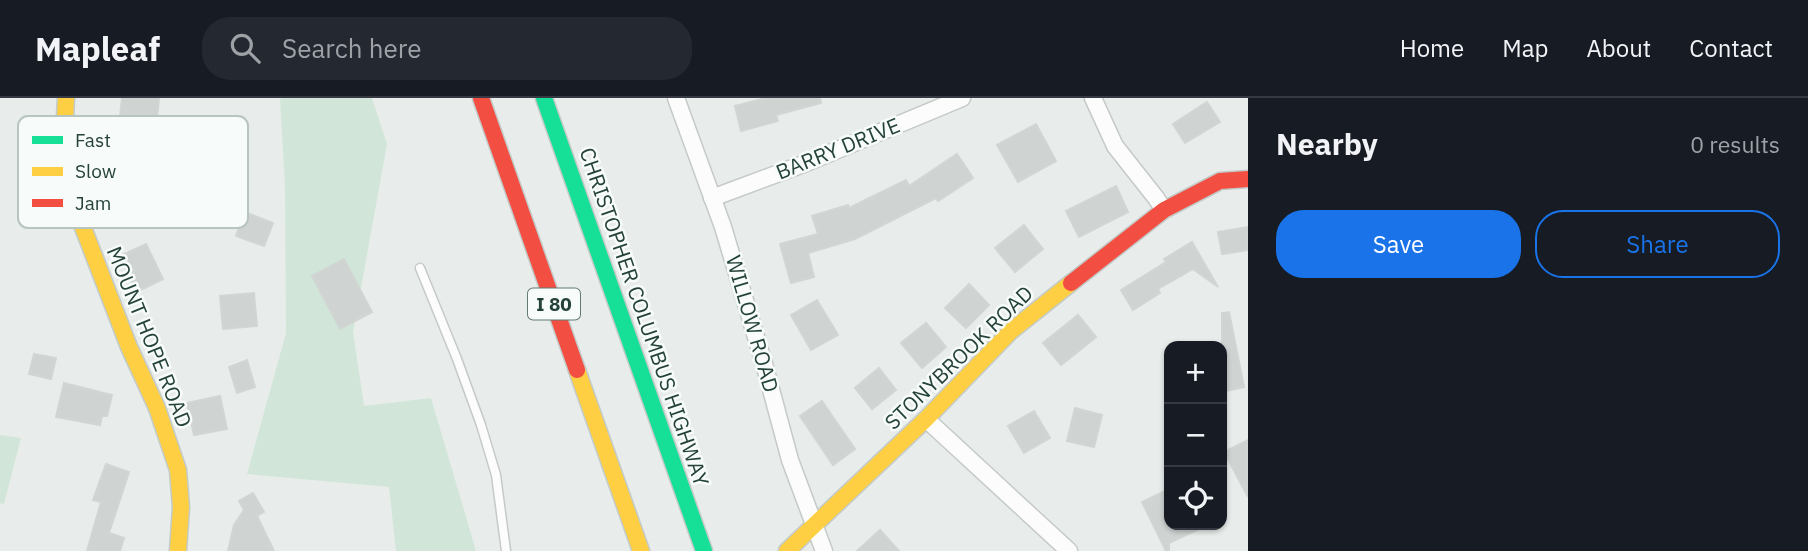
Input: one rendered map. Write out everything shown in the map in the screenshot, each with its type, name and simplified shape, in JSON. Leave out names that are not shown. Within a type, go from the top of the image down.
[{"type":"main road","name":"MOUNT HOPE ROAD","points":[[65,116],[66,98]]},
{"type":"main road","name":"I 80","points":[[481,98],[641,551]]},
{"type":"main road","name":"CHRISTOPHER COLUMBUS HIGHWAY","points":[[544,98],[704,551]]},
{"type":"main road","name":"STONYBROOK ROAD","points":[[787,551],[926,419],[1011,331],[1164,210],[1220,181],[1248,180]]},
{"type":"main road","name":"MOUNT HOPE ROAD","points":[[83,228],[129,347],[157,408],[178,470],[181,507],[178,551]]},
{"type":"street","name":"WILLOW ROAD","points":[[676,98],[723,227],[790,460],[824,551]]},
{"type":"street","name":"BARRY DRIVE","points":[[712,198],[806,163],[962,98]]},
{"type":"street","points":[[1093,98],[1115,146],[1164,210]]},
{"type":"street","points":[[926,419],[1069,551]]},
{"type":"lane","points":[[420,268],[481,425],[496,475],[506,551]]},
{"type":"green space","points":[[280,98],[372,98],[387,144],[353,332],[364,406],[431,398],[476,551],[396,551],[389,487],[247,474],[286,333],[285,186]]},
{"type":"green space","points":[[0,435],[21,438],[4,504],[0,503]]},
{"type":"building","points":[[122,98],[159,98],[157,116],[120,116]]},
{"type":"building","points":[[766,98],[820,98],[821,103],[776,115],[778,121],[741,131],[735,106]]},
{"type":"building","points":[[1207,102],[1220,122],[1185,143],[1173,124]]},
{"type":"building","points":[[1036,124],[1056,161],[1018,182],[997,145]]},
{"type":"building","points":[[957,154],[973,178],[938,201],[936,198],[855,239],[808,253],[814,277],[791,283],[780,244],[818,234],[812,216],[848,205],[849,208],[906,180],[909,186]]},
{"type":"building","points":[[1116,186],[1128,212],[1079,237],[1066,211]]},
{"type":"building","points":[[248,213],[273,223],[264,246],[236,236],[239,228],[248,228]]},
{"type":"building","points":[[1024,225],[1043,249],[1015,272],[995,248]]},
{"type":"building","points":[[1248,227],[1248,250],[1222,254],[1218,232]]},
{"type":"building","points":[[1192,242],[1218,287],[1193,269],[1158,289],[1160,293],[1133,310],[1121,290]]},
{"type":"building","points":[[146,244],[163,279],[137,292],[120,256]]},
{"type":"building","points":[[344,259],[372,312],[340,329],[312,276]]},
{"type":"building","points":[[969,284],[989,305],[966,328],[945,308]]},
{"type":"building","points":[[254,293],[257,326],[223,329],[220,296]]},
{"type":"building","points":[[817,300],[838,335],[811,350],[791,315]]},
{"type":"building","points":[[1229,312],[1244,387],[1227,391],[1227,341],[1222,341],[1222,313]]},
{"type":"building","points":[[1078,315],[1096,337],[1061,365],[1043,343]]},
{"type":"building","points":[[926,323],[946,347],[922,368],[901,343]]},
{"type":"building","points":[[34,354],[56,358],[51,379],[29,374]]},
{"type":"building","points":[[247,360],[255,387],[237,393],[229,367]]},
{"type":"building","points":[[879,368],[896,390],[872,409],[855,388]]},
{"type":"building","points":[[64,383],[112,395],[107,416],[102,416],[100,425],[56,417]]},
{"type":"building","points":[[220,396],[227,429],[194,435],[187,403]]},
{"type":"building","points":[[822,401],[855,449],[833,465],[800,416]]},
{"type":"building","points":[[1075,408],[1102,415],[1094,447],[1067,441]]},
{"type":"building","points":[[1034,411],[1050,438],[1024,453],[1008,426]]},
{"type":"building","points":[[1248,440],[1248,497],[1227,458],[1227,450]]},
{"type":"building","points":[[106,464],[129,472],[109,533],[124,538],[120,551],[87,551],[101,502],[93,500]]},
{"type":"building","points":[[1164,491],[1164,530],[1196,530],[1169,543],[1169,551],[1166,551],[1142,502]]},
{"type":"building","points":[[253,493],[264,512],[257,516],[274,551],[228,551],[234,525],[244,510],[239,501]]},
{"type":"building","points":[[880,530],[899,551],[857,551]]},
{"type":"traffic: fast","points":[[544,98],[704,551]]},
{"type":"traffic: slow","points":[[65,116],[66,98]]},
{"type":"traffic: slow","points":[[83,228],[129,347],[157,408],[178,470],[181,507],[178,551]]},
{"type":"traffic: slow","points":[[787,551],[926,419],[1011,331],[1071,283]]},
{"type":"traffic: slow","points":[[577,370],[641,551]]},
{"type":"traffic: jam","points":[[481,98],[577,370]]},
{"type":"traffic: jam","points":[[1071,283],[1164,210],[1220,181],[1248,179]]}]
